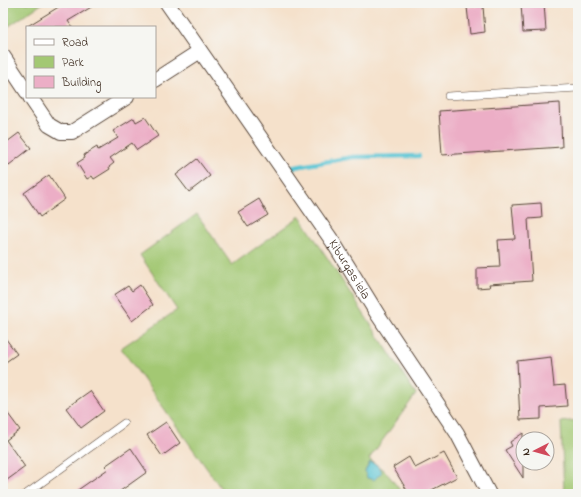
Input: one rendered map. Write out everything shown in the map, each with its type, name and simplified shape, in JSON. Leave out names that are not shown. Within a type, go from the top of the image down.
[{"type":"street","name":"Ķiburgas iela","points":[[167,3],[333,242],[378,315],[457,433],[489,494]]},
{"type":"street","points":[[156,79],[200,51]]},
{"type":"street","points":[[3,56],[26,90]]},
{"type":"street","points":[[31,98],[49,125],[61,132],[72,132],[126,98]]},
{"type":"lane","points":[[448,96],[578,88]]},
{"type":"lane","points":[[26,494],[124,423]]},
{"type":"green space","points":[[3,3],[43,3],[3,30]]},
{"type":"green space","points":[[197,214],[232,265],[300,216],[416,394],[369,459],[386,472],[403,494],[225,494],[121,348],[177,310],[140,255]]},
{"type":"green space","points":[[578,420],[578,494],[564,494],[561,422]]},
{"type":"water","points":[[370,462],[376,464],[382,472],[374,480],[367,478],[365,471]]},
{"type":"building","points":[[65,3],[98,3],[68,21],[71,26],[28,26]]},
{"type":"building","points":[[544,3],[546,31],[523,32],[521,4]]},
{"type":"building","points":[[483,6],[485,32],[470,34],[467,7]]},
{"type":"building","points":[[560,103],[562,147],[442,155],[439,111]]},
{"type":"building","points":[[145,117],[158,136],[137,150],[132,143],[110,158],[114,163],[109,167],[110,169],[94,179],[92,176],[87,179],[77,163],[85,158],[84,155],[97,147],[98,150],[118,138],[113,131],[134,118],[136,122]]},
{"type":"building","points":[[19,133],[31,148],[9,165],[3,158],[3,145]]},
{"type":"building","points":[[197,159],[210,176],[189,192],[176,175]]},
{"type":"building","points":[[49,175],[65,199],[40,217],[24,193]]},
{"type":"building","points":[[259,199],[268,215],[248,227],[238,212]]},
{"type":"building","points":[[541,203],[542,218],[528,219],[532,281],[489,284],[490,287],[477,288],[477,268],[500,267],[498,240],[515,239],[512,205]]},
{"type":"building","points":[[140,285],[153,305],[132,321],[114,295],[128,286],[132,291]]},
{"type":"building","points":[[3,335],[17,354],[3,364]]},
{"type":"building","points":[[551,357],[554,386],[565,385],[567,406],[541,408],[541,419],[520,420],[517,361]]},
{"type":"building","points":[[90,391],[104,411],[81,428],[66,408]]},
{"type":"building","points":[[3,407],[20,430],[6,440],[25,467],[3,483]]},
{"type":"building","points":[[166,422],[180,443],[162,456],[147,435]]},
{"type":"building","points":[[515,439],[515,466],[505,450],[512,446],[510,442]]},
{"type":"building","points":[[131,448],[147,472],[116,494],[72,494],[108,469],[105,466]]},
{"type":"building","points":[[444,453],[457,477],[424,494],[409,494],[393,467],[409,457],[415,468]]},
{"type":"building","points":[[518,471],[523,471],[523,478]]},
{"type":"waterway","points":[[289,168],[353,157],[419,156]]}]
